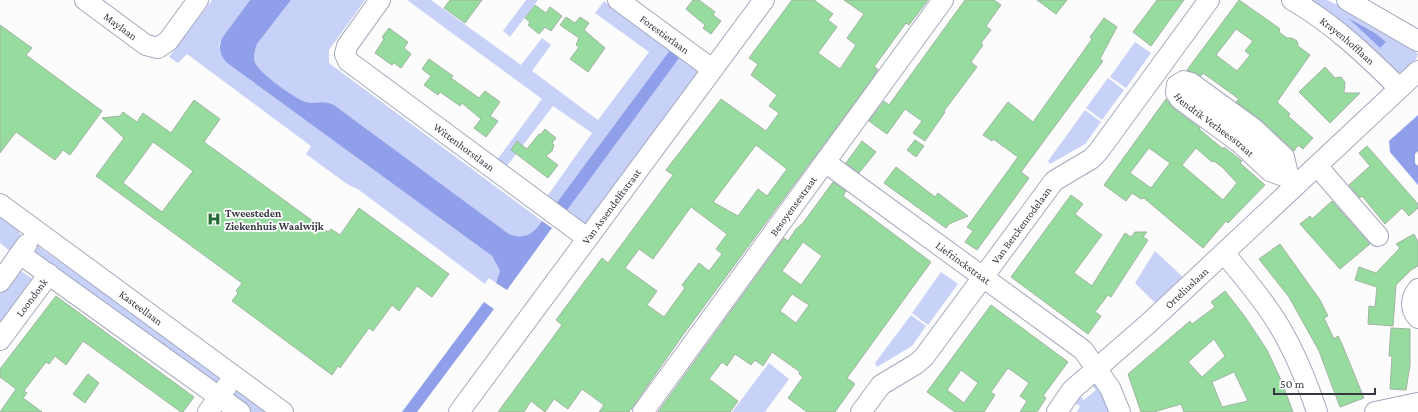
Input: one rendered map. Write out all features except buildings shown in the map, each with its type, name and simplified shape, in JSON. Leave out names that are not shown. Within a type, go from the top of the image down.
[{"type":"street","name":"Maylaan","points":[[85,0],[146,45],[158,48],[168,41],[198,0]]},
{"type":"street","name":"Wittenhorstlaan","points":[[380,0],[347,46],[345,54],[348,61],[355,68],[586,238]]},
{"type":"street","name":"Forestierlaan","points":[[618,0],[712,69]]},
{"type":"street","name":"Van Assendelftstraat","points":[[459,412],[586,238],[764,0]]},
{"type":"street","name":"Besoyensestraat","points":[[643,412],[943,0]]},
{"type":"street","name":"Van Berckenrodelaan","points":[[860,412],[881,385],[916,364],[924,357],[1054,181],[1091,159],[1098,152],[1210,0]]},
{"type":"street","name":"Krayenhofflaan","points":[[1292,0],[1307,9],[1349,40],[1399,88]]},
{"type":"street","points":[[1347,0],[1418,40]]},
{"type":"street","name":"Orteliuslaan","points":[[1057,412],[1072,390],[1224,253],[1293,181],[1317,166],[1418,71]]},
{"type":"street","name":"Hendrik Verheesstraat","points":[[1184,81],[1191,83],[1253,128],[1284,157],[1293,181],[1270,170],[1240,143],[1180,99],[1176,93],[1177,85],[1184,81]]},
{"type":"street","name":"Liefrinckstraat","points":[[825,162],[1083,350],[1098,368],[1120,412]]},
{"type":"street","points":[[1317,166],[1378,236]]},
{"type":"street","name":"Kasteellaan","points":[[0,204],[283,412]]},
{"type":"street","points":[[0,282],[36,231]]},
{"type":"street","points":[[1224,253],[1253,288],[1278,324],[1304,374],[1317,412]]},
{"type":"street","points":[[20,254],[49,274],[213,404],[240,412]]},
{"type":"street","name":"Loondonk","points":[[0,340],[49,274]]},
{"type":"street","points":[[1418,289],[1412,300],[1411,306],[1418,318]]},
{"type":"street","points":[[213,404],[234,376]]},
{"type":"street","points":[[1375,412],[1418,403]]},
{"type":"shaded area","points":[[212,0],[250,0],[222,38],[219,45],[227,63],[492,256],[500,271],[496,283],[489,278],[485,284],[359,190],[347,184],[306,154],[311,146],[187,54],[178,63],[169,57]]},
{"type":"shaded area","points":[[291,0],[365,0],[329,50],[329,63],[542,221],[535,229],[528,235],[524,236],[509,234],[334,105],[329,103],[305,102],[268,77],[257,66],[254,60],[254,53],[257,44]]},
{"type":"shaded area","points":[[407,0],[431,0],[521,65],[542,38],[551,45],[532,71],[598,120],[649,52],[595,13],[604,1],[670,50],[555,205],[546,198],[592,133],[553,106],[506,167],[497,160],[542,99]]},
{"type":"shaded area","points":[[526,0],[538,0],[510,37],[503,31]]},
{"type":"shaded area","points":[[1312,0],[1327,0],[1370,21],[1413,49],[1418,54],[1415,61],[1404,71],[1396,73],[1372,54],[1333,15]],"holes":[[[1349,19],[1375,33],[1383,40],[1380,48]]]},
{"type":"shaded area","points":[[1135,42],[1151,53],[1126,88],[1110,77]]},
{"type":"shaded area","points":[[680,57],[701,75],[587,230],[565,213]]},
{"type":"shaded area","points":[[1108,78],[1124,90],[1102,120],[1086,108]]},
{"type":"shaded area","points":[[1085,110],[1101,122],[1085,144],[1050,164],[1048,161]]},
{"type":"shaded area","points":[[0,216],[14,226],[21,236],[21,241],[11,252],[0,243]]},
{"type":"shaded area","points":[[35,244],[219,376],[221,380],[220,385],[30,250]]},
{"type":"shaded area","points":[[1155,251],[1186,280],[1158,306],[1135,283]]},
{"type":"shaded area","points":[[18,269],[37,282],[0,334],[0,293]]},
{"type":"shaded area","points":[[941,272],[958,284],[928,325],[912,313]]},
{"type":"shaded area","points":[[911,315],[926,326],[912,346],[877,367],[875,363]]},
{"type":"shaded area","points":[[769,363],[789,379],[765,412],[732,412]]},
{"type":"shaded area","points":[[1097,380],[1111,412],[1077,412],[1080,406],[1072,401],[1078,393],[1084,400],[1096,390],[1089,382]]},
{"type":"shaded area","points":[[237,390],[266,412],[248,412],[231,399]]},
{"type":"water","points":[[250,0],[291,0],[257,44],[254,53],[254,60],[257,66],[275,83],[305,102],[329,103],[334,105],[509,234],[515,236],[528,235],[542,221],[552,228],[507,290],[496,283],[500,271],[492,256],[227,63],[220,51],[222,38]]},
{"type":"water","points":[[1348,18],[1375,33],[1386,42],[1380,48]]},
{"type":"water","points":[[670,50],[680,57],[565,213],[555,205]]},
{"type":"water","points":[[1418,115],[1418,151],[1415,154],[1415,163],[1418,166],[1418,185],[1390,152],[1389,141]]},
{"type":"water","points":[[484,302],[494,309],[417,412],[402,412]]},
{"type":"place","name":"Tweesteden Ziekenhuis Waalwijk","points":[[214,219]]}]
